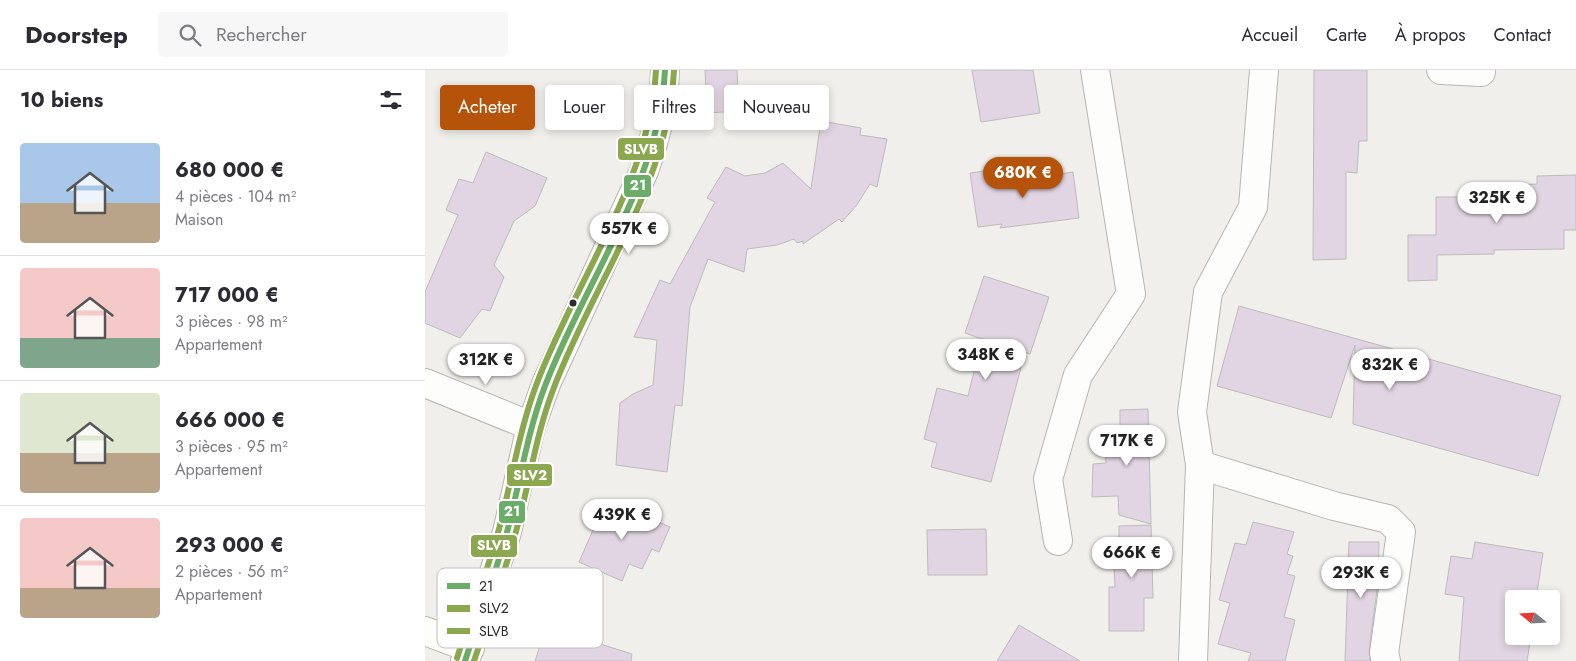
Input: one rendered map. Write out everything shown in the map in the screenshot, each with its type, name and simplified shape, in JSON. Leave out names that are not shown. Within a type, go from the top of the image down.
[{"type":"street","points":[[496,568],[507,532],[531,426],[556,357],[644,171],[657,135],[664,96],[665,70]]},
{"type":"street","points":[[1058,541],[1048,479],[1078,375],[1131,294],[1095,70]]},
{"type":"street","points":[[1193,661],[1201,465],[1193,412],[1208,292],[1253,207],[1263,70]]},
{"type":"street","points":[[1441,70],[1481,72]]},
{"type":"street","points":[[425,382],[531,426]]},
{"type":"street","points":[[1201,465],[1335,506],[1388,518],[1401,532],[1384,654],[1386,661]]},
{"type":"street","points":[[425,631],[437,638]]},
{"type":"street","points":[[455,648],[468,655]]},
{"type":"building","points":[[705,70],[737,70],[738,85],[724,85],[724,112],[714,113],[714,85],[706,85]]},
{"type":"building","points":[[972,70],[1033,70],[1040,113],[981,122]]},
{"type":"building","points":[[1314,70],[1367,70],[1367,141],[1359,141],[1357,173],[1346,172],[1346,259],[1313,260]]},
{"type":"building","points":[[829,122],[861,128],[860,135],[887,139],[877,187],[870,184],[856,206],[842,222],[839,219],[803,244],[803,241],[797,243],[794,239],[777,245],[747,249],[744,272],[708,259],[690,307],[682,406],[675,405],[667,472],[616,465],[620,403],[633,394],[653,385],[657,340],[634,337],[660,280],[670,284],[715,202],[707,198],[726,167],[745,176],[765,173],[783,163],[811,189],[820,130],[829,130]]},
{"type":"building","points":[[486,152],[547,178],[535,206],[514,221],[494,265],[504,277],[490,311],[482,309],[460,338],[425,323],[425,292],[458,215],[446,210],[459,179],[473,183]]},
{"type":"building","points":[[1005,168],[1007,182],[1073,172],[1079,218],[1000,228],[1002,224],[978,227],[970,173]]},
{"type":"building","points":[[1576,175],[1576,230],[1564,230],[1564,249],[1494,250],[1494,254],[1437,255],[1437,280],[1408,281],[1408,235],[1436,235],[1436,197],[1516,197],[1516,185],[1537,184],[1537,176]]},
{"type":"building","points":[[984,276],[1049,297],[1030,354],[1025,352],[991,482],[931,467],[937,443],[924,439],[937,388],[968,396],[982,339],[965,333]]},
{"type":"building","points":[[1239,306],[1561,396],[1538,476],[1353,424],[1355,345],[1331,418],[1217,386]]},
{"type":"building","points":[[1148,409],[1151,524],[1119,515],[1118,496],[1092,497],[1093,464],[1106,463],[1105,450],[1110,449],[1109,428],[1120,427],[1120,410]]},
{"type":"building","points":[[613,502],[670,527],[659,552],[652,549],[642,569],[629,564],[622,581],[603,573],[603,568],[593,568],[579,562],[604,505],[612,508]]},
{"type":"building","points":[[1253,522],[1294,532],[1287,554],[1293,556],[1287,574],[1295,576],[1284,617],[1295,620],[1285,661],[1248,661],[1251,653],[1218,644],[1230,603],[1219,600],[1235,543],[1246,545]]},
{"type":"building","points":[[1151,525],[1153,598],[1144,598],[1144,631],[1109,631],[1109,587],[1115,587],[1114,567],[1119,567],[1119,526]]},
{"type":"building","points":[[986,529],[987,575],[928,575],[927,530]]},
{"type":"building","points":[[1349,542],[1379,542],[1378,582],[1369,651],[1370,661],[1345,661]]},
{"type":"building","points":[[1475,542],[1543,553],[1537,590],[1505,590],[1505,645],[1530,645],[1527,661],[1459,661],[1464,597],[1445,594],[1451,556],[1472,559]]},
{"type":"building","points":[[1019,625],[1080,661],[997,661]]},
{"type":"building","points":[[603,645],[632,654],[631,661],[535,661],[539,648],[603,648]]},
{"type":"transit line","name":"SLVB","points":[[487,568],[499,529],[520,437],[537,383],[571,306],[626,191],[640,152],[651,111],[656,70]]},
{"type":"transit line","name":"21","points":[[496,568],[507,532],[528,440],[545,386],[561,347],[618,232],[635,193],[649,153],[660,112],[665,70]]},
{"type":"transit line","name":"SLV2","points":[[505,568],[553,390],[569,350],[644,194],[658,154],[669,113],[674,70]]},
{"type":"transit line","name":"SLVB","points":[[457,658],[460,648]]},
{"type":"transit line","name":"21","points":[[465,661],[469,648]]},
{"type":"transit line","name":"SLV2","points":[[474,661],[478,648]]}]
